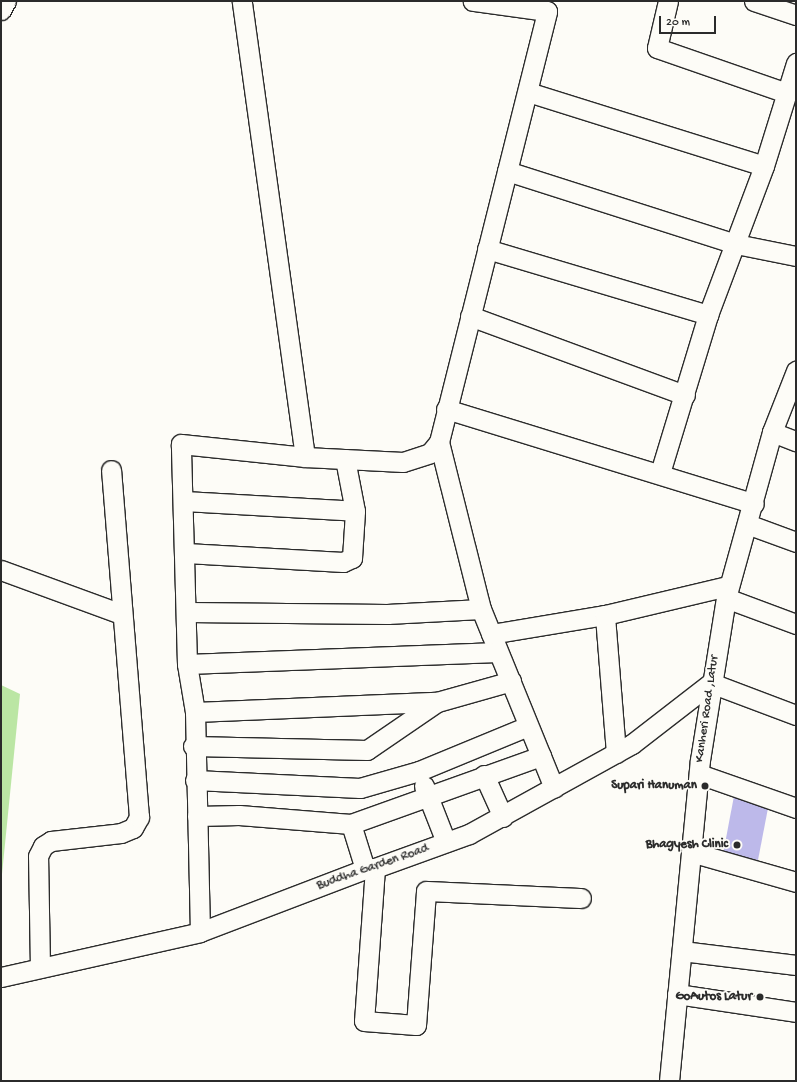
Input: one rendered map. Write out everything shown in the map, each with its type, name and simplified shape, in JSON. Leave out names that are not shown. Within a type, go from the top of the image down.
[{"type":"street","points":[[1,10],[6,1]]},
{"type":"street","points":[[242,1],[305,457]]},
{"type":"street","points":[[473,1],[530,5],[547,11],[528,92],[446,409],[439,442],[481,609],[554,788]]},
{"type":"street","points":[[668,1],[657,48],[787,93]]},
{"type":"street","points":[[754,1],[796,15]]},
{"type":"street","points":[[660,474],[708,315],[736,244],[764,166],[796,63]]},
{"type":"street","points":[[528,92],[764,166]]},
{"type":"street","points":[[508,171],[736,244],[796,256]]},
{"type":"street","points":[[487,249],[708,315]]},
{"type":"street","points":[[470,316],[685,395]]},
{"type":"street","name":"Kanheri Road ,Latur","points":[[669,1081],[699,774],[711,683],[727,592],[754,504],[772,432],[796,371]]},
{"type":"street","points":[[446,409],[754,504]]},
{"type":"street","points":[[772,432],[796,441]]},
{"type":"street","points":[[200,932],[194,746],[195,712],[187,664],[186,554],[181,444],[305,457],[403,462],[430,453],[439,442]]},
{"type":"street","points":[[186,554],[348,561],[354,553],[355,511],[345,460]]},
{"type":"street","points":[[40,968],[38,856],[42,846],[51,841],[121,832],[133,828],[139,817],[121,614],[111,470]]},
{"type":"street","points":[[184,501],[355,511]]},
{"type":"street","points":[[747,524],[796,542]]},
{"type":"street","points":[[1,570],[121,614]]},
{"type":"street","points":[[491,634],[605,615],[727,592],[796,624]]},
{"type":"street","points":[[187,612],[387,614],[481,609]]},
{"type":"street","points":[[605,615],[616,753]]},
{"type":"street","points":[[187,664],[498,652]]},
{"type":"street","points":[[195,712],[437,702],[511,681]]},
{"type":"street","points":[[711,683],[796,715]]},
{"type":"street","name":"Buddha Garden Road","points":[[1,976],[200,932],[446,842],[502,818],[616,753],[711,683]]},
{"type":"street","points":[[194,746],[367,750],[437,702]]},
{"type":"street","points":[[195,780],[360,788],[419,771],[528,726]]},
{"type":"street","points":[[197,816],[239,815],[351,824],[427,798],[484,775],[541,756]]},
{"type":"street","points":[[419,771],[427,798],[446,842]]},
{"type":"street","points":[[699,774],[796,808]]},
{"type":"street","points":[[484,775],[502,818]]},
{"type":"street","points":[[351,824],[370,869],[364,1022],[416,1025],[426,891],[581,898]]},
{"type":"street","points":[[691,852],[796,882]]},
{"type":"street","points":[[682,951],[796,964]]},
{"type":"street","points":[[677,994],[796,1012]]},
{"type":"green space","points":[[1,685],[20,694],[1,884]]},
{"type":"building","points":[[734,796],[769,803],[758,860],[723,854]]},
{"type":"place","name":"Supari Hanuman","points":[[705,786]]},
{"type":"place","name":"Bhagyesh Clinic","points":[[737,845]]},
{"type":"place","name":"GoAutos Latur","points":[[760,997]]}]
